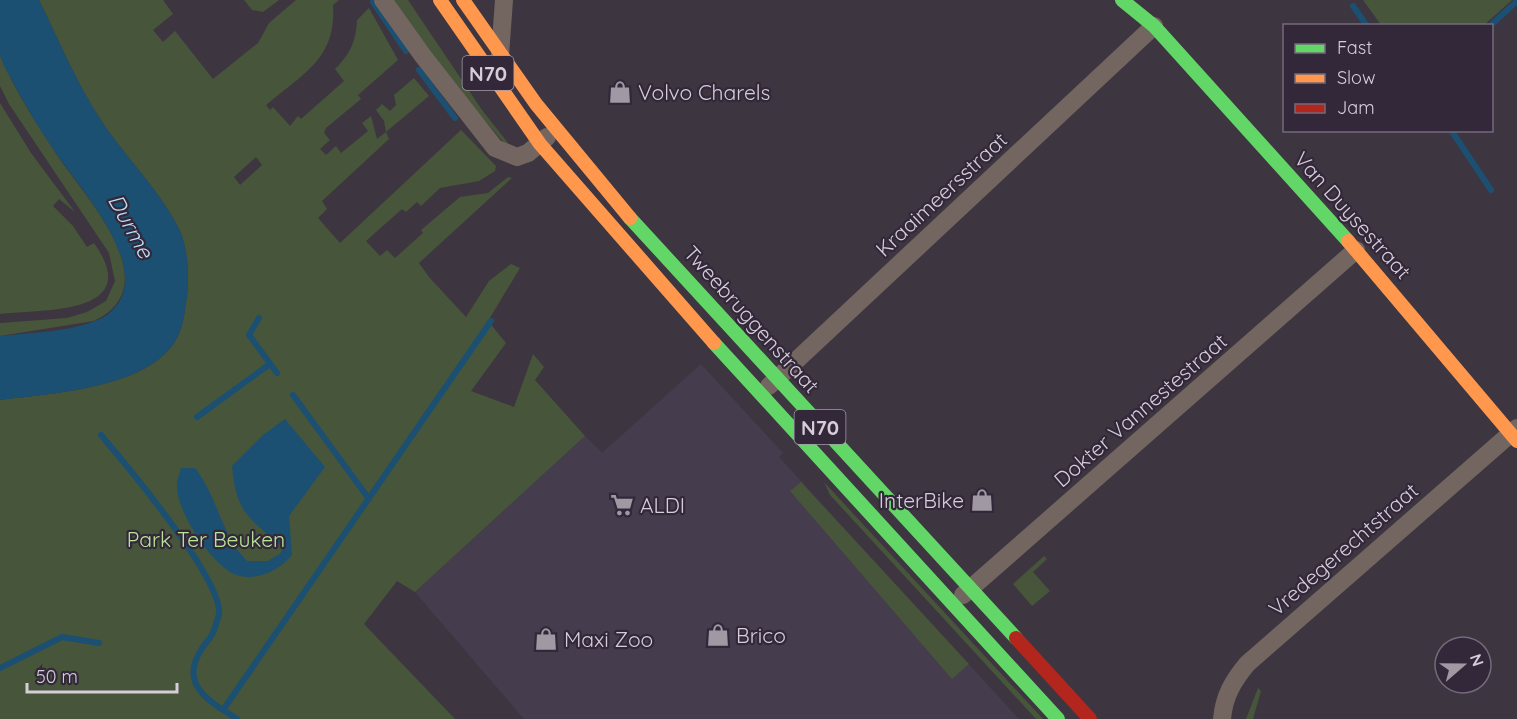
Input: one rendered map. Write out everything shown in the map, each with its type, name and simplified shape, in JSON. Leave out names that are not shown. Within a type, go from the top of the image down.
[{"type":"main road","name":"Tweebruggenstraat","points":[[440,0],[485,69],[540,144],[760,394],[1058,719]]},
{"type":"main road","name":"Tweebruggenstraat","points":[[463,0],[500,56],[556,130],[628,217],[1090,719]]},
{"type":"main road","name":"Van Duysestraat","points":[[1122,0],[1154,26],[1356,250],[1515,434]]},
{"type":"street","points":[[383,0],[423,56],[495,148],[517,157],[528,153],[556,130]]},
{"type":"street","points":[[485,69],[500,56],[504,0]]},
{"type":"street","name":"Kraaimeersstraat","points":[[760,394],[1154,26]]},
{"type":"street","name":"Dokter Vannestestraat","points":[[953,604],[1356,250]]},
{"type":"street","name":"Vredegerechtstraat","points":[[1222,719],[1224,703],[1233,680],[1247,664],[1515,434]]},
{"type":"shaded area","points":[[701,364],[783,453],[779,457],[1019,719],[524,719],[415,592],[585,436],[602,453]]},
{"type":"green space","name":"Park Ter Beuken","points":[[39,0],[163,0],[173,14],[153,30],[163,42],[175,31],[213,79],[258,43],[269,23],[296,0],[339,0],[333,5],[333,23],[323,52],[305,74],[266,105],[270,110],[273,107],[290,126],[298,116],[301,119],[344,81],[335,69],[351,47],[357,20],[369,8],[398,60],[358,95],[361,99],[326,128],[324,133],[330,140],[320,149],[326,155],[336,146],[341,153],[368,131],[362,123],[371,116],[377,139],[386,132],[389,139],[322,201],[327,209],[318,218],[340,243],[461,130],[496,166],[495,171],[479,181],[440,188],[421,206],[417,202],[406,212],[402,209],[366,241],[380,256],[387,250],[395,258],[423,233],[421,230],[460,197],[488,193],[508,177],[512,178],[419,263],[466,317],[489,281],[511,264],[520,268],[488,321],[506,343],[471,391],[514,407],[533,354],[544,367],[535,380],[585,436],[415,592],[397,581],[364,624],[455,719],[0,719],[0,400],[72,391],[124,378],[146,367],[165,354],[178,336],[183,321],[188,288],[186,253],[179,229],[162,200],[111,135],[93,108]],"holes":[[[256,157],[262,165],[240,185],[234,177]]]},
{"type":"green space","points":[[244,0],[279,0],[263,12],[252,10]]},
{"type":"green space","points":[[391,0],[408,0],[482,110],[512,148],[510,150],[470,103]]},
{"type":"green space","points":[[1363,0],[1512,0],[1485,24],[1380,24]]},
{"type":"green space","points":[[0,55],[34,119],[101,216],[114,240],[123,264],[124,286],[115,305],[94,321],[0,336],[0,323],[67,318],[87,312],[106,301],[115,281],[109,253],[9,104],[0,86]]},
{"type":"green space","points":[[414,78],[429,96],[386,132],[384,121],[376,110],[382,104],[390,111],[396,105],[394,95]]},
{"type":"green space","points":[[0,103],[31,153],[75,212],[59,199],[53,206],[73,226],[87,247],[94,243],[107,267],[107,284],[98,296],[82,304],[61,309],[0,314]]},
{"type":"green space","points":[[801,482],[969,664],[952,679],[790,491]]},
{"type":"green space","points":[[824,482],[1043,719],[1036,719],[830,495]]},
{"type":"green space","points":[[1044,556],[1047,559],[1033,572],[1050,591],[1032,606],[1013,584]]},
{"type":"green space","points":[[1258,688],[1261,691],[1253,719],[1246,719]]},
{"type":"water","name":"Durme","points":[[0,0],[39,0],[93,108],[171,214],[182,236],[188,279],[184,316],[178,336],[165,354],[146,367],[124,378],[72,391],[0,400],[0,336],[71,328],[97,320],[107,315],[121,298],[125,279],[121,257],[98,211],[58,156],[4,66],[0,55]]},
{"type":"water","points":[[285,419],[325,467],[289,516],[292,555],[281,566],[266,574],[250,577],[234,574],[215,559],[187,520],[178,493],[177,482],[181,468],[195,468],[209,490],[231,539],[247,561],[268,561],[281,553],[282,546],[252,521],[246,513],[237,494],[232,466],[263,435]]},
{"type":"waterway","points":[[1492,24],[1517,1]]},
{"type":"waterway","points":[[373,2],[406,51]]},
{"type":"waterway","points":[[1353,6],[1366,24]]},
{"type":"waterway","points":[[419,70],[455,118]]},
{"type":"waterway","points":[[1452,132],[1491,190]]},
{"type":"waterway","points":[[259,318],[249,335],[277,373]]},
{"type":"waterway","points":[[223,710],[491,321]]},
{"type":"waterway","points":[[197,417],[270,364]]},
{"type":"waterway","points":[[293,395],[369,499]]},
{"type":"waterway","points":[[101,435],[169,520],[214,592],[219,615],[213,634],[195,662],[193,673],[200,691],[216,706],[237,719]]},
{"type":"waterway","points":[[0,668],[62,637],[99,643]]},
{"type":"traffic: fast","points":[[1122,0],[1154,26],[1348,241]]},
{"type":"traffic: fast","points":[[630,218],[1016,638]]},
{"type":"traffic: fast","points":[[714,343],[1058,719]]},
{"type":"traffic: slow","points":[[440,0],[540,144],[714,343]]},
{"type":"traffic: slow","points":[[463,0],[536,104],[630,218]]},
{"type":"traffic: slow","points":[[1348,241],[1517,441]]},
{"type":"traffic: jam","points":[[1016,638],[1090,719]]},
{"type":"place","name":"Volvo Charels","points":[[620,92]]},
{"type":"place","name":"InterBike","points":[[982,500]]},
{"type":"place","name":"ALDI","points":[[622,505]]},
{"type":"place","name":"Brico","points":[[718,635]]},
{"type":"place","name":"Maxi Zoo","points":[[546,639]]}]
